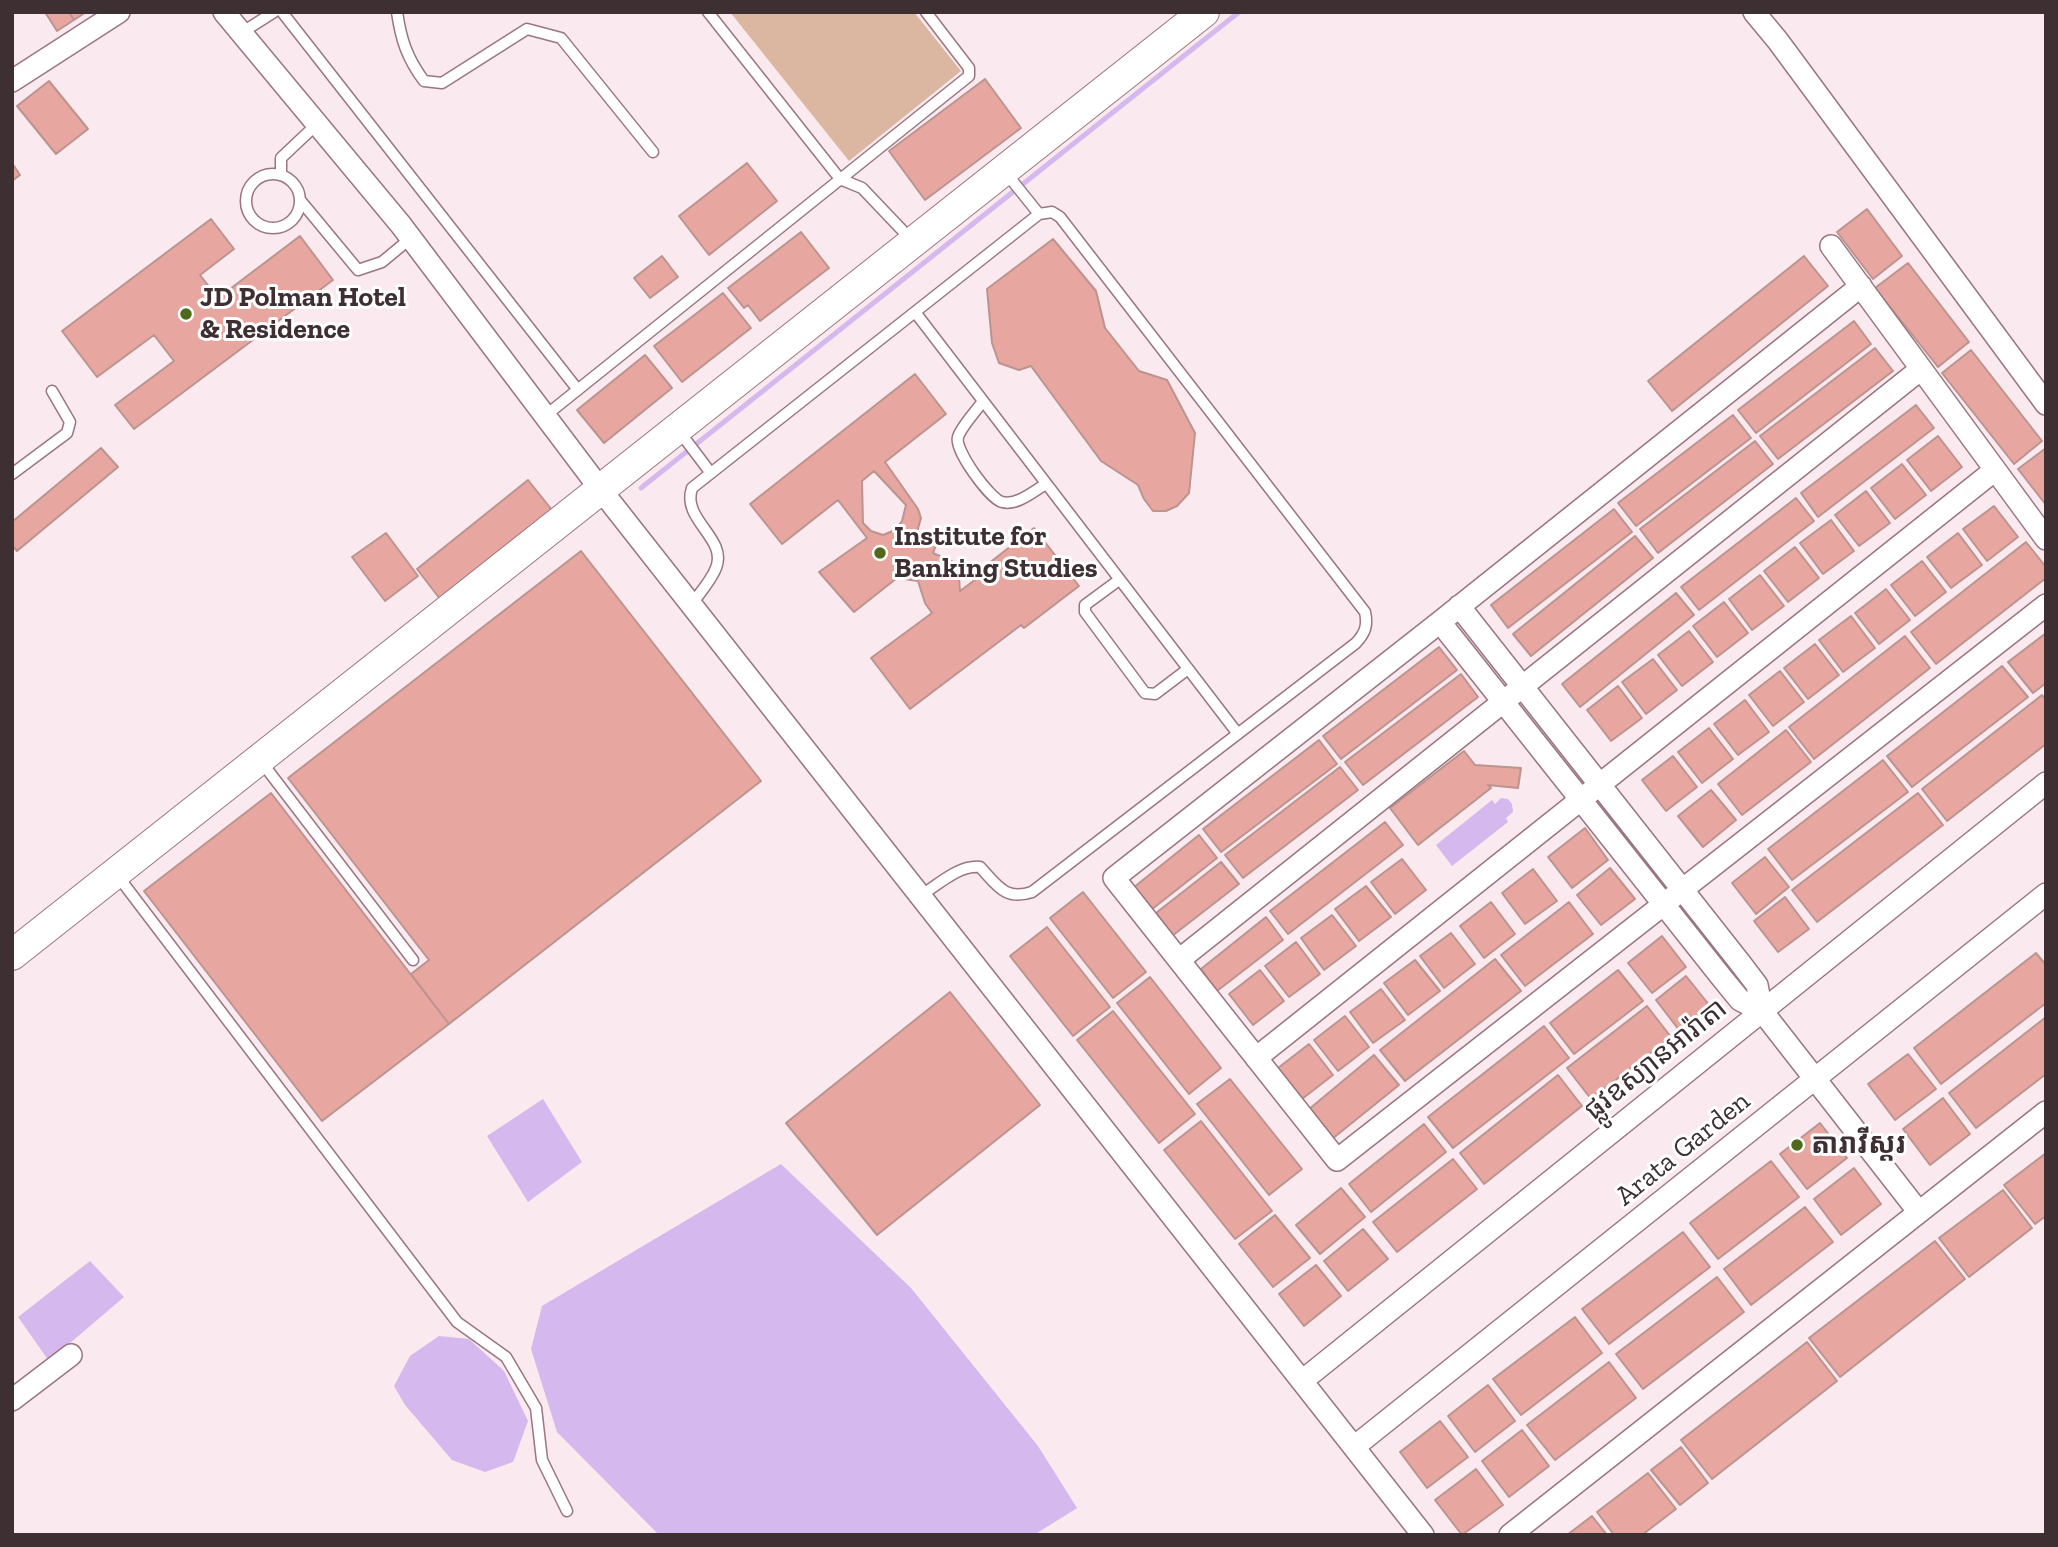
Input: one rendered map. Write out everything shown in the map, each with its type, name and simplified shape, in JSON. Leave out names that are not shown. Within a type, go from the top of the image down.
[{"type":"street","points":[[12,81],[119,12]]},
{"type":"street","points":[[224,12],[411,238],[691,605],[1423,1535]]},
{"type":"street","points":[[12,955],[601,489],[680,433],[911,244],[1007,174],[1204,12]]},
{"type":"street","points":[[1754,12],[2046,404]]},
{"type":"street","points":[[1831,246],[2046,539]]},
{"type":"street","points":[[1861,286],[1114,878],[1336,1160],[2046,605]]},
{"type":"street","points":[[1179,960],[1921,369]]},
{"type":"street","points":[[1256,1058],[1995,470]]},
{"type":"street","points":[[1460,606],[1757,985],[1762,1011]]},
{"type":"street","points":[[1440,622],[1740,1000],[1762,1011],[1917,1212]]},
{"type":"street","name":"ផ្លូវឧស្យានអារ៉ាតា","points":[[1302,1381],[2046,783]]},
{"type":"street","name":"Arata Garden","points":[[1354,1447],[2046,894]]},
{"type":"street","points":[[1510,1535],[2046,1112]]},
{"type":"street","points":[[12,1400],[71,1354]]},
{"type":"lane","points":[[242,33],[274,12]]},
{"type":"lane","points":[[282,12],[578,390]]},
{"type":"lane","points":[[397,12],[400,32],[410,62],[424,81],[442,83],[527,29],[561,38],[653,152]]},
{"type":"lane","points":[[708,12],[840,179],[862,188],[902,230],[911,244]]},
{"type":"lane","points":[[545,416],[969,76],[969,68],[926,12]]},
{"type":"lane","points":[[281,175],[282,158],[317,124]]},
{"type":"lane","points":[[1007,174],[1039,214]]},
{"type":"lane","points":[[300,200],[295,218],[288,224],[270,229],[253,221],[245,204],[249,187],[263,176],[281,175],[295,185],[300,200],[358,270],[382,262],[411,238]]},
{"type":"lane","points":[[691,605],[717,567],[717,550],[689,507],[692,488],[1039,214],[1052,212],[1060,218],[1365,612],[1368,623],[1356,643],[1032,892],[1008,894],[980,867],[971,866],[960,870],[920,896]]},
{"type":"lane","points":[[915,312],[1238,734]]},
{"type":"lane","points":[[12,474],[67,433],[70,422],[52,391]]},
{"type":"lane","points":[[983,401],[958,437],[958,447],[967,464],[995,499],[1002,502],[1014,502],[1046,484]]},
{"type":"lane","points":[[680,433],[710,472]]},
{"type":"lane","points":[[1119,580],[1085,605],[1085,612],[1145,693],[1155,694],[1188,669]]},
{"type":"lane","points":[[260,760],[413,960]]},
{"type":"lane","points":[[115,873],[457,1322],[506,1357],[536,1408],[542,1460],[567,1511]]},
{"type":"shaded area","points":[[730,12],[914,12],[961,71],[849,161]]},
{"type":"shaded area","points":[[1501,798],[1508,799],[1512,804],[1513,812],[1506,818],[1508,822],[1452,866],[1436,845],[1492,800],[1495,804]]},
{"type":"shaded area","points":[[543,1099],[582,1162],[528,1202],[487,1136]]},
{"type":"shaded area","points":[[781,1164],[911,1288],[1038,1446],[1077,1508],[1034,1535],[659,1535],[557,1432],[531,1349],[542,1306]]},
{"type":"shaded area","points":[[90,1261],[124,1297],[49,1361],[18,1317]]},
{"type":"shaded area","points":[[439,1336],[469,1339],[504,1371],[528,1421],[513,1462],[485,1472],[452,1460],[405,1405],[394,1386],[410,1356]]},
{"type":"building","points":[[45,12],[69,12],[74,20],[57,31]]},
{"type":"building","points":[[69,12],[86,12],[74,20]]},
{"type":"building","points":[[985,79],[1021,128],[925,200],[889,151]]},
{"type":"building","points":[[49,81],[88,129],[56,154],[17,106]]},
{"type":"building","points":[[12,163],[20,175],[12,181]]},
{"type":"building","points":[[747,163],[777,201],[709,255],[679,216]]},
{"type":"building","points":[[1867,209],[1902,256],[1873,279],[1837,232]]},
{"type":"building","name":"JD Polman Hotel & Residence","points":[[211,219],[234,249],[200,275],[218,298],[300,236],[333,280],[134,429],[115,405],[174,361],[154,335],[97,377],[62,331]]},
{"type":"building","points":[[801,232],[829,268],[760,321],[748,305],[744,308],[728,288]]},
{"type":"building","points":[[1053,239],[1096,291],[1105,328],[1139,371],[1167,380],[1195,433],[1189,493],[1177,506],[1166,511],[1153,511],[1138,485],[1101,461],[1031,366],[1019,370],[999,363],[992,343],[987,289]]},
{"type":"building","points":[[662,256],[678,277],[650,298],[634,278]]},
{"type":"building","points":[[1804,256],[1828,286],[1672,411],[1648,381]]},
{"type":"building","points":[[1908,263],[1969,342],[1938,367],[1875,288]]},
{"type":"building","points":[[723,293],[751,328],[682,382],[654,346]]},
{"type":"building","points":[[1854,321],[1871,344],[1756,433],[1738,410]]},
{"type":"building","points":[[1875,348],[1893,371],[1778,459],[1760,436]]},
{"type":"building","points":[[1971,350],[2042,441],[2014,464],[1942,373]]},
{"type":"building","points":[[645,355],[672,388],[604,443],[577,410]]},
{"type":"building","points":[[915,374],[946,414],[885,462],[918,509],[921,518],[917,532],[931,532],[937,543],[933,553],[958,564],[960,591],[983,574],[979,571],[1034,528],[1079,586],[1024,628],[1021,625],[910,709],[871,658],[932,613],[925,603],[918,581],[897,578],[854,612],[819,572],[867,538],[838,500],[782,544],[750,504]],"holes":[[[874,471],[906,505],[902,521],[895,530],[883,535],[871,531],[863,523],[862,481]]]},
{"type":"building","points":[[1916,405],[1934,428],[1818,517],[1801,493]]},
{"type":"building","points":[[1733,415],[1751,438],[1636,526],[1618,503]]},
{"type":"building","points":[[1938,436],[1962,467],[1931,491],[1907,460]]},
{"type":"building","points":[[1755,441],[1773,464],[1658,553],[1640,529]]},
{"type":"building","points":[[101,448],[118,467],[17,551],[12,545],[12,522]]},
{"type":"building","points":[[2046,448],[2046,505],[2018,469]]},
{"type":"building","points":[[1902,464],[1926,495],[1895,519],[1871,488]]},
{"type":"building","points":[[528,480],[552,510],[440,599],[417,569]]},
{"type":"building","points":[[1866,491],[1890,523],[1859,546],[1835,515]]},
{"type":"building","points":[[1796,498],[1814,521],[1699,610],[1681,587]]},
{"type":"building","points":[[1994,506],[2018,537],[1987,561],[1963,529]]},
{"type":"building","points":[[1614,509],[1632,532],[1508,628],[1491,605]]},
{"type":"building","points":[[1831,520],[1854,551],[1823,574],[1800,543]]},
{"type":"building","points":[[386,533],[418,576],[385,601],[352,557]]},
{"type":"building","points":[[1958,533],[1982,565],[1951,588],[1927,557]]},
{"type":"building","points":[[1635,536],[1653,558],[1531,656],[1513,634]]},
{"type":"building","points":[[2026,542],[2046,567],[2046,578],[1936,664],[1911,632]]},
{"type":"building","points":[[1795,547],[1819,578],[1788,602],[1764,571]]},
{"type":"building","points":[[581,551],[761,781],[449,1024],[411,974],[429,960],[288,778]]},
{"type":"building","points":[[1922,561],[1946,592],[1915,616],[1891,585]]},
{"type":"building","points":[[1760,575],[1784,606],[1752,630],[1729,599]]},
{"type":"building","points":[[1886,589],[1910,620],[1879,644],[1855,613]]},
{"type":"building","points":[[1676,593],[1694,615],[1580,707],[1562,684]]},
{"type":"building","points":[[1724,602],[1748,633],[1717,657],[1693,626]]},
{"type":"building","points":[[1851,616],[1875,648],[1843,672],[1819,640]]},
{"type":"building","points":[[1689,631],[1713,662],[1682,686],[1658,655]]},
{"type":"building","points":[[2046,633],[2046,683],[2033,693],[2008,662]]},
{"type":"building","points":[[1905,636],[1930,668],[1814,759],[1789,727]]},
{"type":"building","points":[[1815,644],[1839,675],[1808,699],[1784,668]]},
{"type":"building","points":[[1439,647],[1457,670],[1341,759],[1323,736]]},
{"type":"building","points":[[1653,659],[1677,690],[1646,714],[1622,682]]},
{"type":"building","points":[[2002,666],[2028,697],[1912,787],[1887,756]]},
{"type":"building","points":[[1780,671],[1804,702],[1773,726],[1749,695]]},
{"type":"building","points":[[1461,674],[1478,697],[1363,785],[1345,762]]},
{"type":"building","points":[[1618,686],[1642,718],[1611,741],[1587,710]]},
{"type":"building","points":[[2042,695],[2046,700],[2046,744],[1947,821],[1922,789]]},
{"type":"building","points":[[1745,700],[1769,732],[1738,755],[1714,724]]},
{"type":"building","points":[[1709,728],[1733,759],[1702,783],[1678,752]]},
{"type":"building","points":[[1786,730],[1811,762],[1742,815],[1718,784]]},
{"type":"building","points":[[1319,740],[1337,764],[1221,852],[1203,829]]},
{"type":"building","points":[[1464,751],[1475,765],[1521,768],[1518,788],[1488,785],[1491,788],[1418,845],[1390,808]]},
{"type":"building","points":[[1673,756],[1697,787],[1666,811],[1642,780]]},
{"type":"building","points":[[1883,760],[1908,792],[1792,880],[1768,849]]},
{"type":"building","points":[[1340,767],[1358,790],[1243,878],[1225,855]]},
{"type":"building","points":[[1711,790],[1736,820],[1703,847],[1678,816]]},
{"type":"building","points":[[271,793],[449,1024],[322,1121],[144,891]]},
{"type":"building","points":[[1918,793],[1943,825],[1817,922],[1792,890]]},
{"type":"building","points":[[1385,822],[1403,845],[1288,934],[1270,911]]},
{"type":"building","points":[[1585,828],[1608,860],[1572,888],[1548,857]]},
{"type":"building","points":[[1199,835],[1217,858],[1151,910],[1133,888]]},
{"type":"building","points":[[1765,857],[1789,887],[1756,914],[1732,883]]},
{"type":"building","points":[[1402,859],[1426,890],[1395,914],[1371,882]]},
{"type":"building","points":[[1221,862],[1239,884],[1172,936],[1156,913]]},
{"type":"building","points":[[1610,868],[1635,899],[1601,925],[1577,895]]},
{"type":"building","points":[[1533,869],[1557,901],[1525,924],[1502,893]]},
{"type":"building","points":[[1366,886],[1391,917],[1359,941],[1335,909]]},
{"type":"building","points":[[1083,892],[1146,972],[1113,998],[1050,918]]},
{"type":"building","points":[[1785,897],[1809,929],[1778,952],[1754,921]]},
{"type":"building","points":[[1491,902],[1515,934],[1484,958],[1460,926]]},
{"type":"building","points":[[1569,902],[1593,934],[1525,986],[1501,955]]},
{"type":"building","points":[[1332,915],[1356,946],[1324,970],[1301,938]]},
{"type":"building","points":[[1266,917],[1283,940],[1217,991],[1201,969]]},
{"type":"building","points":[[1047,927],[1110,1007],[1073,1036],[1010,956]]},
{"type":"building","points":[[1451,933],[1475,964],[1444,988],[1420,956]]},
{"type":"building","points":[[1662,936],[1686,967],[1652,993],[1628,963]]},
{"type":"building","points":[[1296,942],[1320,974],[1289,997],[1265,966]]},
{"type":"building","points":[[2036,953],[2046,965],[2046,1003],[1941,1084],[1914,1048]]},
{"type":"building","points":[[1495,959],[1521,991],[1405,1081],[1380,1050]]},
{"type":"building","points":[[1415,960],[1440,991],[1408,1015],[1384,983]]},
{"type":"building","points":[[1260,970],[1284,1001],[1253,1025],[1229,994]]},
{"type":"building","points":[[1618,970],[1643,1001],[1574,1054],[1550,1023]]},
{"type":"building","points":[[1686,976],[1710,1006],[1679,1030],[1656,1000]]},
{"type":"building","points":[[1150,977],[1221,1068],[1189,1094],[1117,1003]]},
{"type":"building","points":[[1381,989],[1405,1020],[1373,1043],[1350,1012]]},
{"type":"building","points":[[950,992],[1040,1105],[877,1235],[786,1123]]},
{"type":"building","points":[[1647,1006],[1671,1037],[1591,1099],[1567,1068]]},
{"type":"building","points":[[1113,1011],[1195,1114],[1159,1143],[1077,1040]]},
{"type":"building","points":[[1345,1016],[1369,1047],[1338,1071],[1314,1040]]},
{"type":"building","points":[[2046,1017],[2046,1074],[1976,1128],[1949,1093]]},
{"type":"building","points":[[1544,1026],[1569,1058],[1453,1148],[1428,1117]]},
{"type":"building","points":[[1309,1044],[1333,1075],[1302,1099],[1278,1068]]},
{"type":"building","points":[[1908,1054],[1936,1089],[1895,1120],[1868,1084]]},
{"type":"building","points":[[1374,1055],[1399,1085],[1332,1139],[1308,1110]]},
{"type":"building","points":[[1558,1075],[1582,1106],[1484,1184],[1460,1153]]},
{"type":"building","points":[[1230,1079],[1302,1169],[1269,1195],[1197,1104]]},
{"type":"building","points":[[1943,1098],[1970,1134],[1930,1165],[1903,1129]]},
{"type":"building","points":[[1201,1121],[1272,1211],[1235,1239],[1164,1150]]},
{"type":"building","points":[[1820,1123],[1847,1158],[1807,1189],[1780,1154]]},
{"type":"building","points":[[1424,1124],[1446,1152],[1371,1212],[1349,1184]]},
{"type":"building","points":[[2046,1153],[2046,1216],[2035,1224],[2004,1185]]},
{"type":"building","points":[[1453,1159],[1477,1189],[1397,1252],[1373,1222]]},
{"type":"building","points":[[1771,1161],[1799,1197],[1718,1259],[1690,1223]]},
{"type":"building","points":[[1854,1168],[1881,1204],[1841,1235],[1814,1199]]},
{"type":"building","points":[[1341,1188],[1365,1217],[1320,1254],[1296,1225]]},
{"type":"building","points":[[2003,1190],[2032,1228],[1969,1277],[1939,1238]]},
{"type":"building","points":[[1805,1207],[1833,1242],[1751,1305],[1724,1269]]},
{"type":"building","points":[[1275,1215],[1310,1258],[1273,1287],[1239,1244]]},
{"type":"building","points":[[1363,1229],[1388,1259],[1348,1291],[1324,1261]]},
{"type":"building","points":[[1683,1232],[1710,1267],[1609,1344],[1582,1309]]},
{"type":"building","points":[[1935,1241],[1965,1279],[1840,1377],[1809,1338]]},
{"type":"building","points":[[1316,1265],[1341,1296],[1304,1326],[1279,1294]]},
{"type":"building","points":[[1717,1277],[1744,1312],[1643,1389],[1616,1354]]},
{"type":"building","points":[[1575,1317],[1602,1353],[1521,1415],[1493,1379]]},
{"type":"building","points":[[1807,1342],[1837,1381],[1712,1479],[1681,1440]]},
{"type":"building","points":[[1609,1362],[1636,1398],[1555,1460],[1527,1425]]},
{"type":"building","points":[[1488,1385],[1515,1421],[1475,1452],[1448,1416]]},
{"type":"building","points":[[1440,1421],[1468,1457],[1427,1488],[1400,1452]]},
{"type":"building","points":[[1522,1430],[1549,1466],[1509,1497],[1482,1461]]},
{"type":"building","points":[[1681,1447],[1708,1483],[1680,1505],[1651,1470]]},
{"type":"building","points":[[1476,1469],[1503,1505],[1462,1535],[1435,1500]]},
{"type":"building","points":[[1648,1473],[1676,1509],[1642,1535],[1614,1535],[1597,1512]]},
{"type":"building","points":[[1592,1516],[1607,1535],[1567,1535]]},
{"type":"waterway","points":[[641,488],[1239,12]]},
{"type":"place","name":"JD Polman Hotel & Residence","points":[[186,314]]},
{"type":"place","name":"Institute for Banking Studies","points":[[880,553]]},
{"type":"place","name":"តារាវីស្តរ","points":[[1797,1145]]}]
